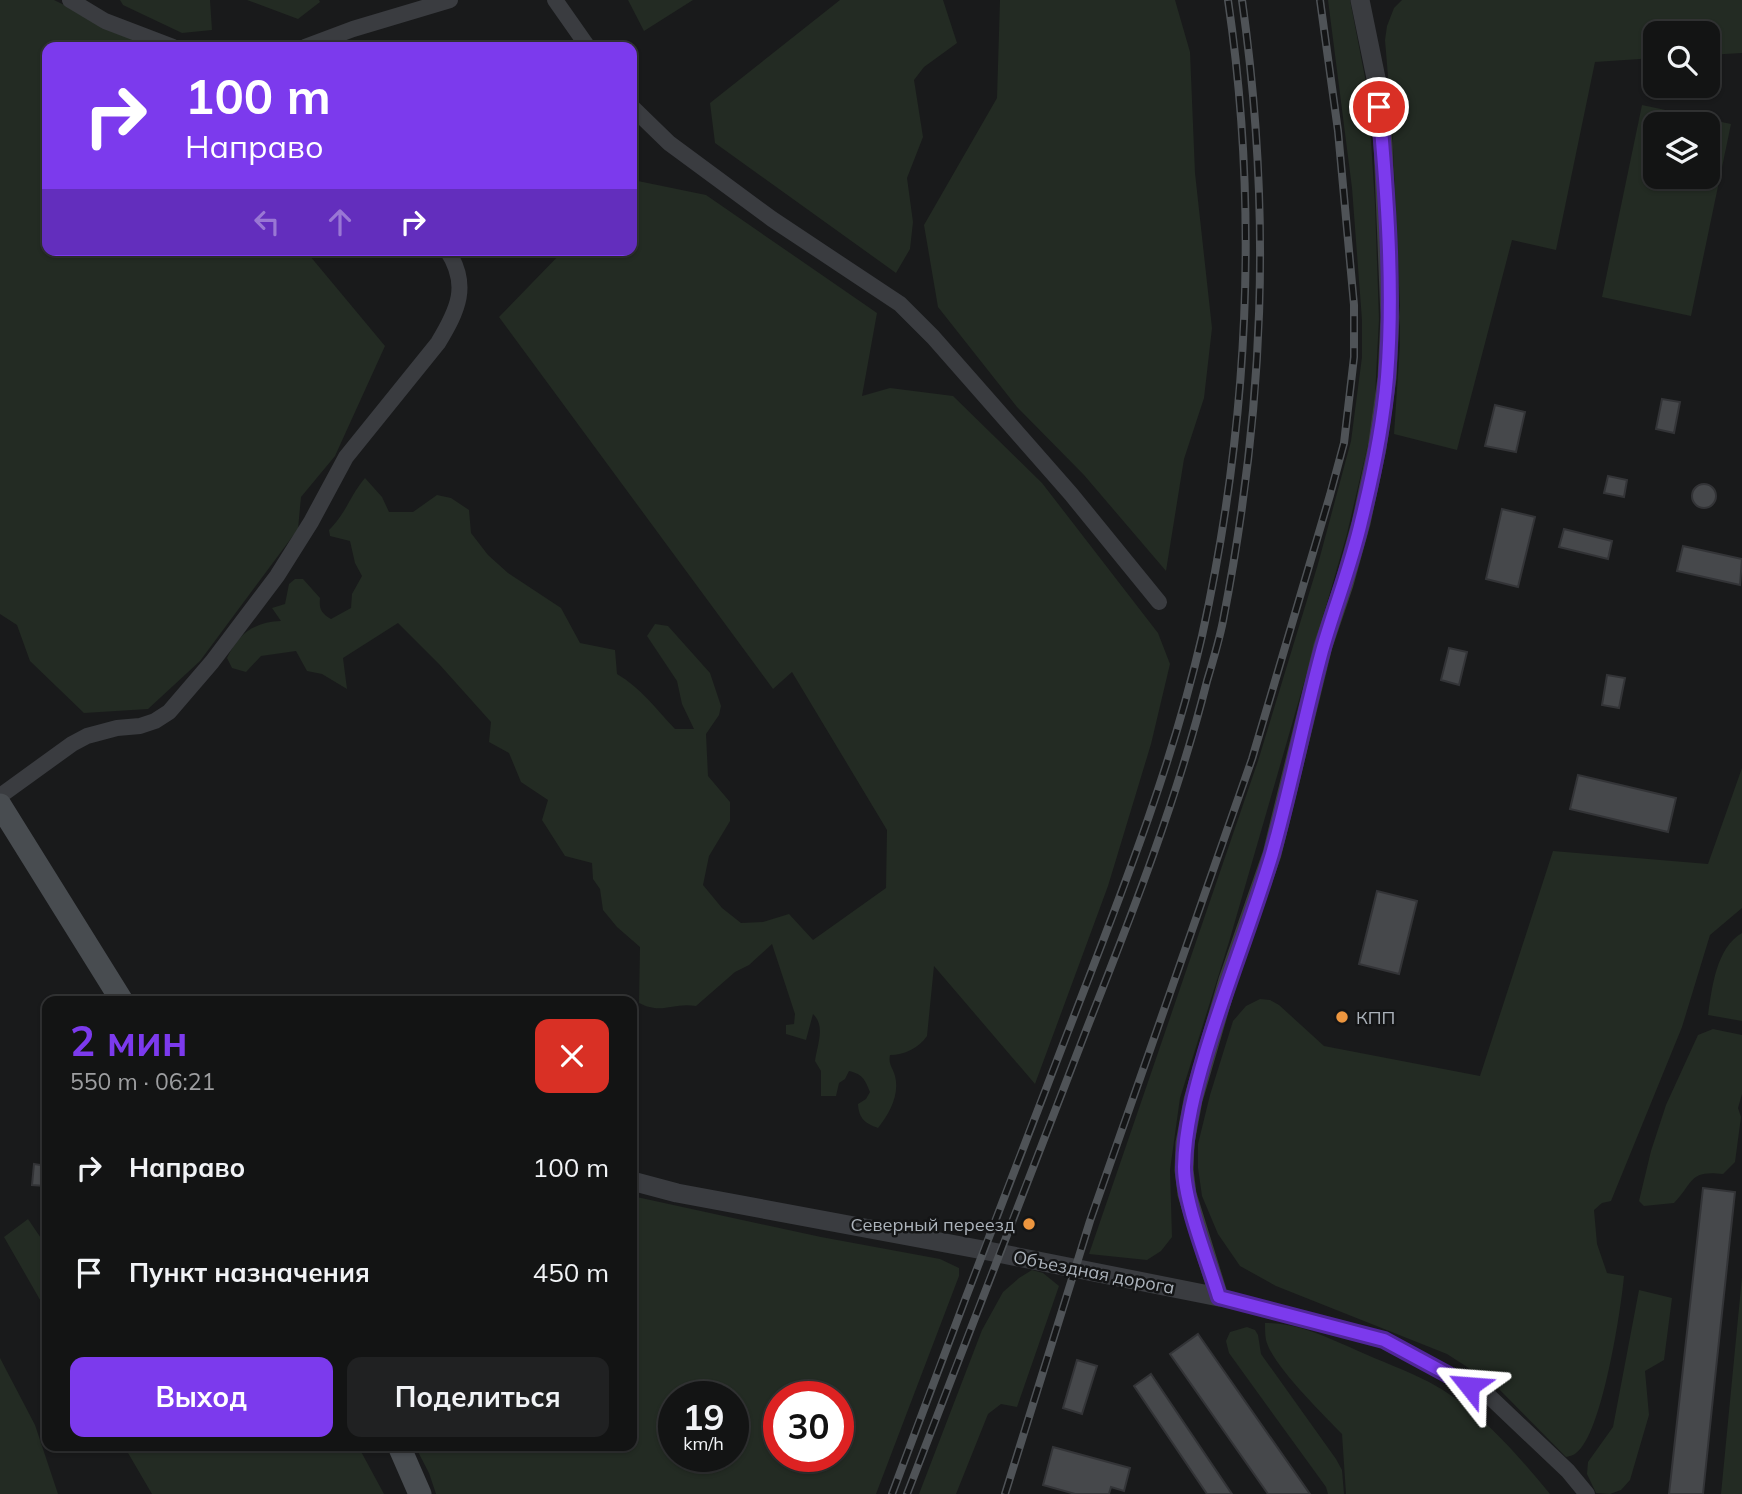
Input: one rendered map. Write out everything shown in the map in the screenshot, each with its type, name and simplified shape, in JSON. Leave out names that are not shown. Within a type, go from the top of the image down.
[{"type":"main road","points":[[0,805],[119,996]]},
{"type":"main road","points":[[401,1451],[420,1494]]},
{"type":"street","points":[[70,0],[105,21],[160,42]]},
{"type":"street","points":[[318,42],[450,0]]},
{"type":"street","points":[[555,0],[584,42]]},
{"type":"street","points":[[1219,1297],[1188,1194],[1184,1170],[1185,1143],[1193,1100],[1228,980],[1272,854],[1323,646],[1361,523],[1377,448],[1387,378],[1390,317],[1383,144],[1378,88],[1360,0]]},
{"type":"street","points":[[637,112],[669,143],[741,196],[900,304],[933,337],[1071,494],[1160,602]]},
{"type":"street","points":[[0,796],[87,736],[117,728],[140,726],[162,717],[205,671],[296,547],[346,457],[438,343],[449,325],[457,308],[459,276],[451,256]]},
{"type":"street","name":"Объездная дорога","points":[[637,1182],[677,1193],[1219,1297],[1384,1340],[1490,1398],[1568,1471],[1587,1494]]},
{"type":"shaded area","points":[[0,0],[54,0],[132,38],[135,42],[42,42],[42,256],[310,256],[385,346],[335,456],[301,497],[298,529],[200,661],[148,709],[84,713],[30,661],[17,625],[0,614]]},
{"type":"shaded area","points":[[120,0],[210,0],[212,30],[182,33],[123,5]]},
{"type":"shaded area","points":[[247,0],[319,0],[320,2],[298,19]]},
{"type":"shaded area","points":[[628,0],[693,0],[644,31]]},
{"type":"shaded area","points":[[840,0],[943,0],[957,43],[924,67],[914,80],[923,137],[907,178],[913,222],[910,249],[896,273],[715,143],[710,103]]},
{"type":"shaded area","points":[[1000,0],[1175,0],[1190,52],[1195,173],[1212,328],[1204,398],[1184,459],[1166,571],[1084,475],[1017,407],[938,307],[924,225],[997,98]]},
{"type":"shaded area","points":[[1328,0],[1350,0],[1368,93],[1379,319],[1375,396],[1368,444],[1347,534],[1229,942],[1180,1098],[1170,1170],[1172,1237],[1161,1251],[1147,1260],[1089,1254],[1258,761],[1318,564],[1351,441],[1362,357],[1362,320],[1352,188]]},
{"type":"shaded area","points":[[1402,0],[1742,0],[1742,53],[1720,54],[1720,21],[1643,21],[1643,59],[1595,62],[1556,250],[1512,240],[1457,450],[1394,434],[1400,309],[1392,125],[1385,40],[1394,8]]},
{"type":"shaded area","points":[[1642,105],[1675,112],[1643,112],[1643,189],[1717,189],[1691,316],[1602,297]]},
{"type":"shaded area","points":[[1720,122],[1731,124],[1720,177]]},
{"type":"shaded area","points":[[637,181],[706,195],[877,313],[862,396],[890,388],[953,396],[1042,483],[1158,633],[1170,664],[1151,744],[1108,886],[1035,1084],[934,966],[927,1036],[911,1050],[890,1055],[896,1083],[895,1097],[878,1128],[861,1117],[858,1104],[866,1099],[870,1092],[865,1080],[857,1074],[849,1071],[839,1083],[836,1096],[821,1096],[821,1071],[815,1061],[820,1036],[819,1024],[813,1014],[806,1040],[786,1034],[786,1025],[794,1024],[795,1014],[772,944],[696,1006],[654,1008],[639,1003],[640,947],[617,927],[603,910],[600,889],[593,879],[592,863],[565,856],[542,820],[548,800],[521,782],[509,753],[489,742],[491,722],[398,623],[343,658],[347,689],[322,674],[307,671],[296,651],[261,656],[246,672],[232,668],[227,658],[248,630],[281,621],[272,608],[285,604],[289,584],[295,579],[303,579],[320,598],[321,610],[331,619],[351,608],[352,594],[362,576],[355,563],[350,541],[330,536],[329,530],[365,478],[382,497],[389,512],[413,512],[437,495],[451,498],[469,510],[471,533],[488,555],[508,573],[561,608],[580,643],[615,650],[617,674],[641,692],[675,729],[694,729],[682,704],[677,681],[647,636],[655,624],[668,626],[710,673],[721,706],[719,715],[706,734],[708,776],[730,802],[730,821],[709,856],[703,885],[722,908],[741,923],[763,922],[789,914],[813,940],[886,888],[887,830],[792,672],[773,689],[499,317],[558,256],[637,256]]},
{"type":"shaded area","points":[[1742,768],[1742,908],[1710,935],[1682,1027],[1611,1201],[1602,1203],[1594,1210],[1597,1244],[1607,1273],[1624,1276],[1609,1371],[1594,1423],[1585,1442],[1575,1454],[1566,1457],[1495,1385],[1447,1354],[1276,1286],[1240,1266],[1218,1234],[1202,1196],[1198,1144],[1210,1095],[1233,1021],[1246,1006],[1260,999],[1279,1005],[1324,1046],[1480,1076],[1553,851],[1708,864]]},
{"type":"shaded area","points":[[1742,933],[1742,1021],[1708,1015],[1721,958],[1726,948]]},
{"type":"shaded area","points":[[1713,1029],[1742,1035],[1742,1094],[1738,1108],[1741,1117],[1735,1162],[1723,1174],[1704,1174],[1693,1179],[1674,1203],[1644,1206],[1639,1201],[1666,1105],[1698,1035]]},
{"type":"shaded area","points":[[637,1197],[821,1237],[940,1259],[959,1268],[959,1276],[876,1494],[436,1494],[418,1451],[637,1451]]},
{"type":"shaded area","points":[[28,1219],[42,1240],[42,1303],[4,1237]]},
{"type":"shaded area","points":[[1032,1270],[1043,1273],[1059,1286],[1017,1407],[1001,1404],[988,1414],[956,1494],[919,1494],[982,1330],[1003,1292]]},
{"type":"shaded area","points":[[1742,1277],[1742,1494],[1721,1494]]},
{"type":"shaded area","points":[[1639,1290],[1672,1298],[1664,1360],[1645,1371],[1649,1415],[1630,1480],[1621,1490],[1610,1494],[1596,1493],[1587,1474],[1588,1462],[1613,1427]]},
{"type":"shaded area","points":[[1265,1323],[1289,1325],[1323,1336],[1429,1382],[1480,1418],[1550,1494],[1346,1494],[1342,1434],[1299,1389],[1278,1362],[1266,1340]]},
{"type":"shaded area","points":[[1247,1327],[1255,1330],[1261,1354],[1336,1459],[1342,1470],[1344,1494],[1328,1494],[1326,1487],[1229,1353],[1226,1341],[1230,1332]]},
{"type":"shaded area","points":[[0,1358],[35,1425],[58,1494],[0,1494]]},
{"type":"shaded area","points":[[127,1451],[361,1451],[384,1494],[152,1494]]},
{"type":"building","points":[[1662,399],[1680,402],[1674,433],[1656,429]]},
{"type":"building","points":[[1495,405],[1525,412],[1516,452],[1485,446]]},
{"type":"building","points":[[1608,476],[1627,480],[1624,497],[1604,493]]},
{"type":"building","points":[[1704,484],[1713,487],[1716,496],[1713,505],[1704,508],[1695,505],[1692,496],[1695,487]]},
{"type":"building","points":[[1502,509],[1535,517],[1518,587],[1486,579]]},
{"type":"building","points":[[1564,529],[1612,541],[1608,559],[1559,547]]},
{"type":"building","points":[[1683,546],[1742,559],[1740,585],[1677,571]]},
{"type":"building","points":[[1449,648],[1467,652],[1459,685],[1441,680]]},
{"type":"building","points":[[1607,675],[1625,678],[1619,708],[1602,705]]},
{"type":"building","points":[[1578,775],[1676,798],[1668,832],[1570,809]]},
{"type":"building","points":[[1377,891],[1417,901],[1399,974],[1359,964]]},
{"type":"building","points":[[34,1164],[42,1165],[42,1186],[32,1185]]},
{"type":"building","points":[[1703,1188],[1735,1192],[1703,1494],[1669,1494]]},
{"type":"building","points":[[1198,1334],[1310,1494],[1268,1494],[1170,1354]]},
{"type":"building","points":[[1077,1360],[1097,1366],[1082,1414],[1063,1408]]},
{"type":"building","points":[[1151,1374],[1232,1494],[1207,1494],[1134,1386]]},
{"type":"building","points":[[1053,1447],[1130,1468],[1124,1491],[1111,1487],[1109,1494],[1075,1494],[1043,1485]]},
{"type":"railway","points":[[892,1494],[1140,841],[1174,739],[1202,636],[1230,478],[1244,319],[1246,239],[1243,159],[1238,80],[1228,0]]},
{"type":"railway","points":[[907,1494],[1153,856],[1182,769],[1221,628],[1237,542],[1247,465],[1259,311],[1257,157],[1242,0]]},
{"type":"railway","points":[[1005,1494],[1090,1221],[1252,759],[1344,443],[1354,357],[1354,305],[1338,131],[1320,0]]},
{"type":"place","name":"КПП","points":[[1342,1017]]},
{"type":"place","name":"Северный переезд","points":[[1029,1224]]},
{"type":"route","points":[[1379,107],[1390,317],[1387,378],[1377,448],[1361,523],[1323,646],[1272,854],[1228,980],[1201,1069],[1185,1143],[1184,1170],[1188,1194],[1219,1297],[1384,1340],[1469,1386]]}]
